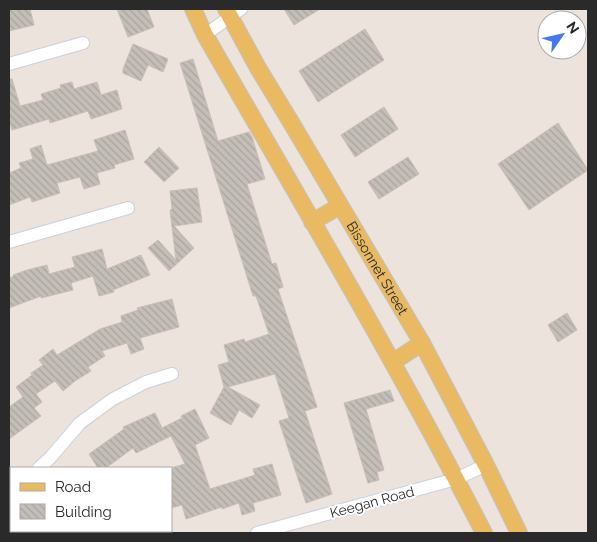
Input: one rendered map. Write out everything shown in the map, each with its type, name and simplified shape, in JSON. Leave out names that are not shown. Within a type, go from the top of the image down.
[{"type":"main road","points":[[192,9],[205,35],[393,362],[484,533]]},
{"type":"main road","name":"Bissonnet Street","points":[[232,11],[258,68],[422,343],[486,465],[519,533]]},
{"type":"main road","points":[[312,222],[340,206]]},
{"type":"main road","points":[[393,362],[422,343]]},
{"type":"street","points":[[205,35],[232,11]]},
{"type":"street","points":[[9,64],[83,43]]},
{"type":"street","points":[[9,242],[128,208]]},
{"type":"street","points":[[40,467],[80,423],[113,399],[146,382],[172,374]]},
{"type":"street","name":"Keegan Road","points":[[257,533],[456,478],[486,465]]},
{"type":"building","points":[[9,9],[30,9],[34,25],[9,31]]},
{"type":"building","points":[[117,9],[147,9],[154,27],[128,37]]},
{"type":"building","points":[[284,9],[320,9],[294,25]]},
{"type":"building","points":[[365,29],[384,60],[318,102],[299,71]]},
{"type":"building","points":[[133,44],[168,59],[163,72],[148,65],[141,81],[123,73]]},
{"type":"building","points":[[193,59],[218,141],[249,132],[265,179],[247,184],[272,264],[276,263],[283,287],[278,289],[317,407],[305,411],[332,494],[306,503],[279,421],[289,418],[275,374],[228,387],[260,405],[252,418],[239,410],[231,425],[210,413],[224,387],[218,365],[229,362],[224,345],[244,339],[245,342],[269,334],[256,296],[253,296],[180,63]]},
{"type":"building","points":[[9,79],[12,79],[20,106],[43,100],[41,94],[61,88],[60,85],[72,82],[74,89],[97,82],[101,95],[117,90],[122,109],[91,119],[88,111],[50,123],[49,119],[12,130],[9,120]]},
{"type":"building","points":[[384,107],[398,129],[355,157],[341,135]]},
{"type":"building","points":[[558,123],[588,170],[529,210],[498,164]]},
{"type":"building","points":[[125,130],[134,159],[114,165],[115,168],[97,173],[100,184],[84,189],[80,177],[57,183],[60,193],[32,202],[30,197],[9,205],[9,173],[21,168],[19,163],[33,159],[30,149],[41,145],[47,165],[98,151],[94,140]]},
{"type":"building","points":[[159,147],[179,168],[164,182],[144,162]]},
{"type":"building","points":[[408,157],[419,174],[379,199],[368,182]]},
{"type":"building","points":[[197,188],[202,222],[174,226],[194,248],[169,271],[148,248],[158,240],[176,260],[170,210],[172,209],[170,191]]},
{"type":"building","points":[[102,249],[107,269],[141,255],[150,275],[113,290],[114,292],[99,296],[93,276],[71,283],[73,290],[41,298],[41,296],[9,308],[9,278],[13,275],[47,265],[49,274],[75,267],[72,257]]},
{"type":"building","points":[[172,299],[179,327],[140,338],[144,349],[131,354],[127,343],[102,351],[105,356],[88,367],[91,371],[63,391],[55,381],[36,394],[42,402],[34,408],[41,416],[9,439],[9,407],[23,397],[16,387],[43,365],[39,360],[53,349],[57,355],[100,329],[122,322],[121,316],[138,310],[137,308]]},
{"type":"building","points":[[567,313],[577,330],[558,342],[548,325]]},
{"type":"building","points":[[390,390],[394,401],[366,409],[384,470],[377,472],[379,480],[368,483],[344,403]]},
{"type":"building","points":[[195,409],[209,438],[195,445],[210,489],[255,475],[253,469],[272,464],[281,495],[253,503],[255,511],[242,515],[239,503],[186,519],[182,505],[172,508],[172,468],[185,464],[171,436],[136,453],[133,448],[107,467],[97,467],[89,454],[124,429],[123,427],[155,413],[162,428],[182,418],[181,416]]}]
